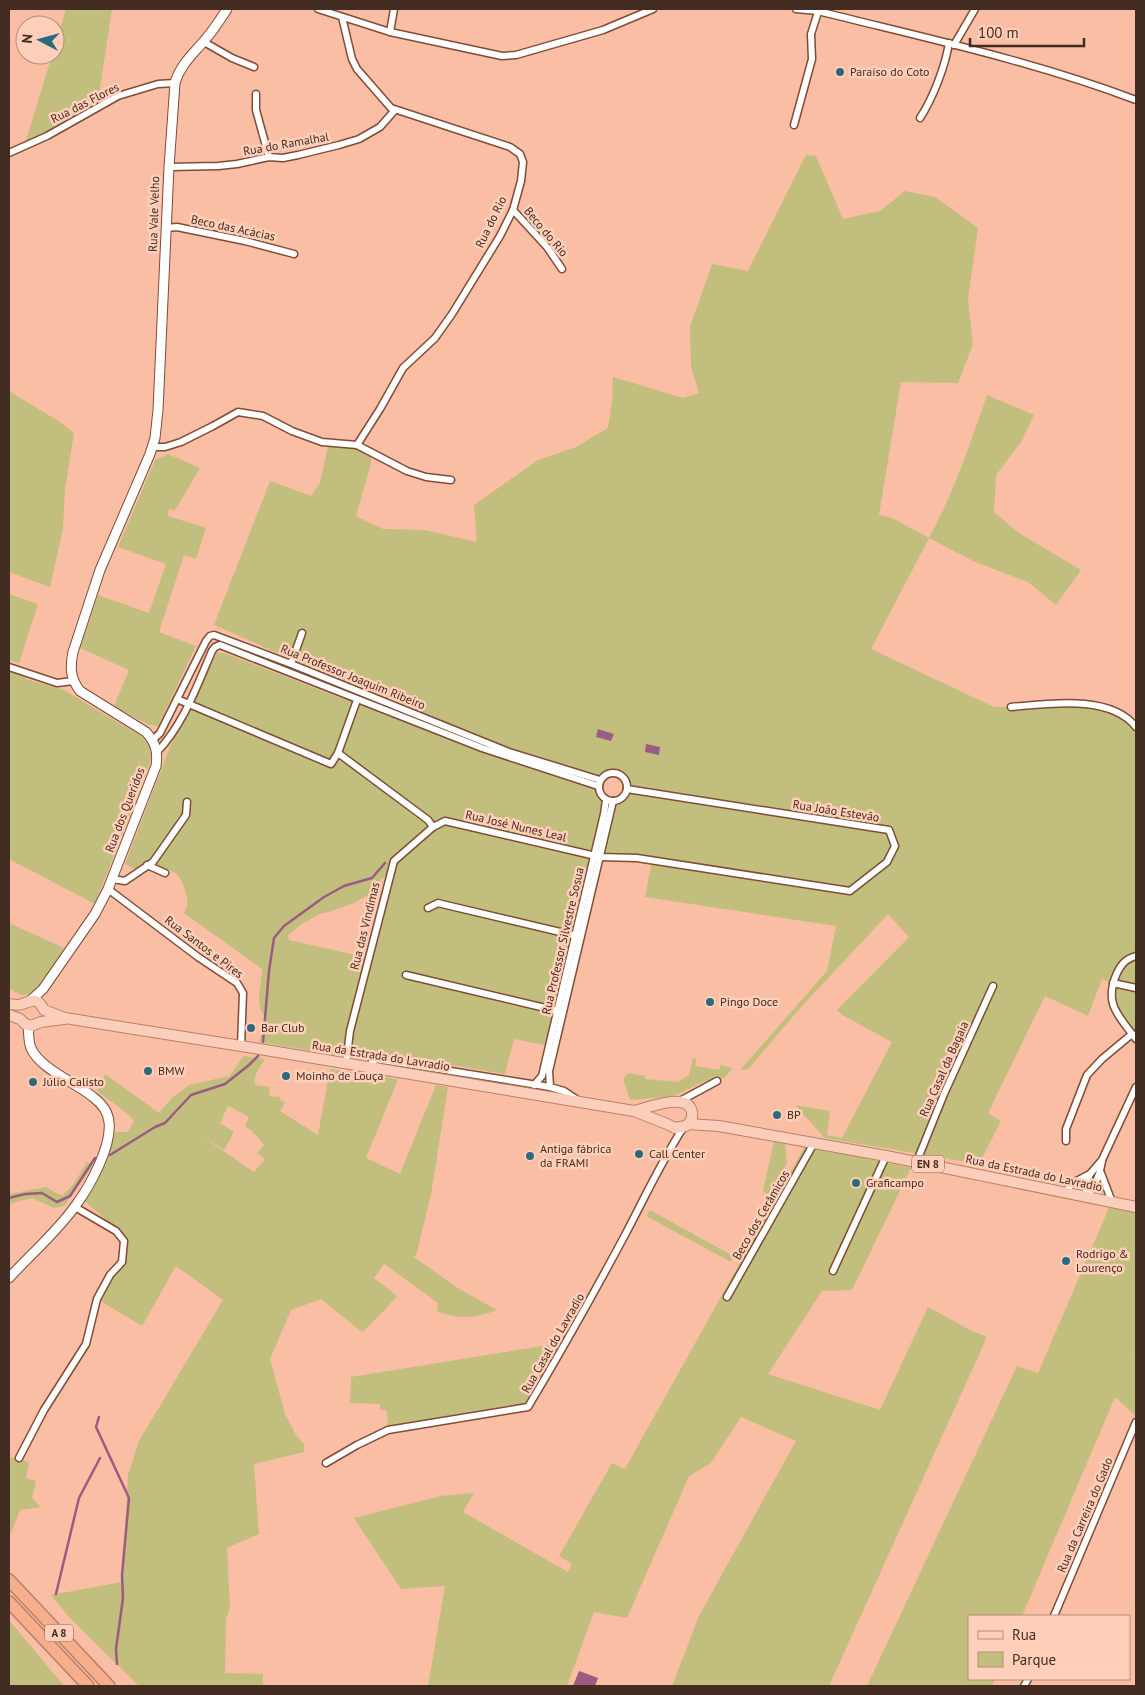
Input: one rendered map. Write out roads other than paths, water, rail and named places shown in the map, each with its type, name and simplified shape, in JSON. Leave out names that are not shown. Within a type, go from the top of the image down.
[{"type":"highway","name":"A 8","points":[[9,1580],[109,1686]]},
{"type":"highway","name":"A 8","points":[[9,1602],[88,1686]]},
{"type":"main road","points":[[26,1002],[19,1011],[32,1023],[44,1014],[42,1007]]},
{"type":"main road","name":"Rua da Estrada do Lavradio","points":[[9,1004],[38,1002],[42,1007],[65,1018],[634,1111],[669,1125]]},
{"type":"main road","name":"Rua da Estrada do Lavradio","points":[[9,1015],[32,1023],[65,1018]]},
{"type":"main road","name":"Rua da Estrada do Lavradio","points":[[634,1111],[676,1102]]},
{"type":"main road","points":[[669,1125],[664,1112],[668,1105],[676,1102]]},
{"type":"main road","name":"EN 8","points":[[676,1102],[691,1110]]},
{"type":"main road","name":"Rua da Estrada do Lavradio","points":[[691,1110],[719,1126]]},
{"type":"main road","points":[[686,1126],[692,1116],[691,1110]]},
{"type":"main road","name":"EN 8","points":[[669,1125],[686,1126]]},
{"type":"main road","name":"Rua da Estrada do Lavradio","points":[[686,1126],[719,1126],[814,1143],[1136,1207]]},
{"type":"street","name":"Rua Vale Velho","points":[[154,442],[158,410],[174,82],[183,64],[204,42],[227,9]]},
{"type":"street","points":[[318,9],[390,32],[502,56],[516,55],[604,30],[653,9]]},
{"type":"street","points":[[390,32],[394,9]]},
{"type":"street","points":[[796,9],[818,10],[1035,66],[1136,100]]},
{"type":"street","points":[[920,118],[927,108],[952,44],[975,9]]},
{"type":"street","points":[[794,125],[812,59],[811,34],[818,10]]},
{"type":"street","name":"Rua do Rio","points":[[342,16],[352,59],[357,69],[391,108],[510,148],[520,154],[523,162],[521,181],[513,210],[500,236],[435,338],[403,368],[357,445]]},
{"type":"street","points":[[204,42],[232,58],[254,67]]},
{"type":"street","name":"Rua das Flores","points":[[9,153],[47,136],[118,96],[158,84],[174,82]]},
{"type":"street","points":[[256,94],[256,110],[269,158]]},
{"type":"street","name":"Rua do Ramalhal","points":[[169,167],[218,166],[298,155],[359,139],[380,126],[395,110]]},
{"type":"street","name":"Beco do Rio","points":[[513,210],[547,247],[562,269]]},
{"type":"street","name":"Beco das Acácias","points":[[166,228],[176,227],[245,241],[294,254]]},
{"type":"street","points":[[157,752],[153,740],[146,732],[80,691],[73,681],[70,663],[100,570],[154,442],[170,445],[213,426],[238,412],[264,416],[292,431],[322,442],[357,445],[407,471],[426,477],[451,480]]},
{"type":"street","points":[[291,664],[302,633]]},
{"type":"street","name":"Rua Professor Joaquim Ribeiro","points":[[153,740],[160,733],[206,641],[210,636],[214,635],[497,747],[599,783]]},
{"type":"street","name":"Rua Professor Joaquim Ribeiro","points":[[157,752],[168,740],[188,704],[212,651],[220,645],[482,748],[599,783]]},
{"type":"street","points":[[9,667],[57,682],[73,681]]},
{"type":"street","points":[[186,680],[197,686]]},
{"type":"street","points":[[177,699],[331,764],[338,753],[358,700]]},
{"type":"street","points":[[1011,707],[1074,703],[1096,706],[1114,711],[1131,720],[1136,728]]},
{"type":"street","name":"Rua dos Queridos","points":[[26,1002],[43,989],[95,914],[108,889],[156,766],[157,752]]},
{"type":"street","points":[[338,753],[428,820],[433,827]]},
{"type":"street","points":[[616,773],[623,778],[627,789],[623,797],[613,802],[606,800],[599,792],[599,783],[608,774],[616,773]]},
{"type":"street","name":"Rua João Estevão","points":[[597,856],[637,858],[850,891],[887,862],[895,846],[889,830],[627,789]]},
{"type":"street","name":"Rua Professor Silvestre Sosua","points":[[597,856],[606,800]]},
{"type":"street","points":[[112,878],[125,881],[153,862],[186,816],[187,802]]},
{"type":"street","name":"Rua Professor Silvestre Sosua","points":[[550,1087],[549,1071],[561,1012],[597,856],[613,802]]},
{"type":"street","name":"Rua José Nunes Leal","points":[[433,827],[445,821],[597,856]]},
{"type":"street","name":"Rua das Vindimas","points":[[346,1063],[354,1014],[394,861],[433,827]]},
{"type":"street","points":[[147,866],[165,873]]},
{"type":"street","name":"Rua Santos e Pires","points":[[108,889],[198,957],[237,983],[243,993],[241,1046]]},
{"type":"street","points":[[428,908],[438,903],[578,936]]},
{"type":"street","points":[[1066,1141],[1066,1129],[1087,1074],[1102,1059],[1134,1037],[1111,1002],[1113,983],[1121,964],[1136,956]]},
{"type":"street","points":[[406,975],[561,1012]]},
{"type":"street","points":[[1113,983],[1136,988]]},
{"type":"street","name":"Rua Casal da Bagaia","points":[[917,1162],[944,1094],[992,986]]},
{"type":"street","name":"Rua dos Queridos","points":[[42,1007],[43,989]]},
{"type":"street","name":"Rua Professor Silvestre Sosua","points":[[534,1085],[542,1076],[561,1012]]},
{"type":"street","points":[[9,1278],[75,1207],[101,1159],[109,1129],[108,1115],[102,1106],[92,1096],[38,1058],[34,1053],[30,1043],[32,1023]]},
{"type":"street","points":[[367,1067],[376,1059],[550,1087],[564,1091],[581,1102]]},
{"type":"street","points":[[676,1102],[717,1081]]},
{"type":"street","points":[[1086,1196],[1086,1185],[1090,1174],[1102,1160],[1136,1087]]},
{"type":"street","points":[[691,1110],[696,1092]]},
{"type":"street","points":[[669,1125],[672,1145]]},
{"type":"street","name":"Rua Casal do Lavradio","points":[[326,1463],[388,1430],[528,1407],[598,1286],[672,1145],[686,1126]]},
{"type":"street","name":"Beco dos Cerâmicos","points":[[727,1297],[814,1143]]},
{"type":"street","points":[[833,1271],[886,1156]]},
{"type":"street","points":[[1086,1196],[1094,1188],[1101,1173],[1102,1160]]},
{"type":"street","points":[[1101,1173],[1112,1202]]},
{"type":"street","points":[[1067,1192],[1071,1184],[1090,1174]]},
{"type":"street","points":[[19,1458],[44,1410],[86,1344],[97,1299],[110,1275],[122,1262],[124,1241],[116,1231],[75,1207]]},
{"type":"street","name":"Rua da Carreira do Gado","points":[[1054,1615],[1136,1422]]},
{"type":"waterway","points":[[263,1042],[269,971],[274,938],[284,926],[324,897],[344,886],[372,878],[385,863]]},
{"type":"waterway","points":[[110,1155],[155,1127],[165,1123],[191,1095],[225,1084],[258,1056]]},
{"type":"waterway","points":[[9,1198],[25,1194],[42,1193],[57,1202],[70,1196],[95,1158]]},
{"type":"waterway","points":[[99,1417],[96,1427],[129,1498],[122,1575],[123,1598],[116,1649],[117,1664]]},
{"type":"waterway","points":[[56,1594],[79,1498],[100,1458]]},
{"type":"place","name":"Paraíso do Coto","points":[[840,72]]},
{"type":"place","name":"Pingo Doce","points":[[710,1002]]},
{"type":"place","name":"Bar Club","points":[[251,1028]]},
{"type":"place","name":"BMW","points":[[148,1071]]},
{"type":"place","name":"Moinho de Louça","points":[[286,1076]]},
{"type":"place","name":"Júlio Calisto","points":[[33,1082]]},
{"type":"place","name":"BP","points":[[777,1115]]},
{"type":"place","name":"Call Center","points":[[639,1154]]},
{"type":"place","name":"Antiga fábrica da FRAMI","points":[[530,1156]]},
{"type":"place","name":"Graficampo","points":[[856,1183]]},
{"type":"place","name":"Rodrigo & Lourenço","points":[[1066,1261]]}]
